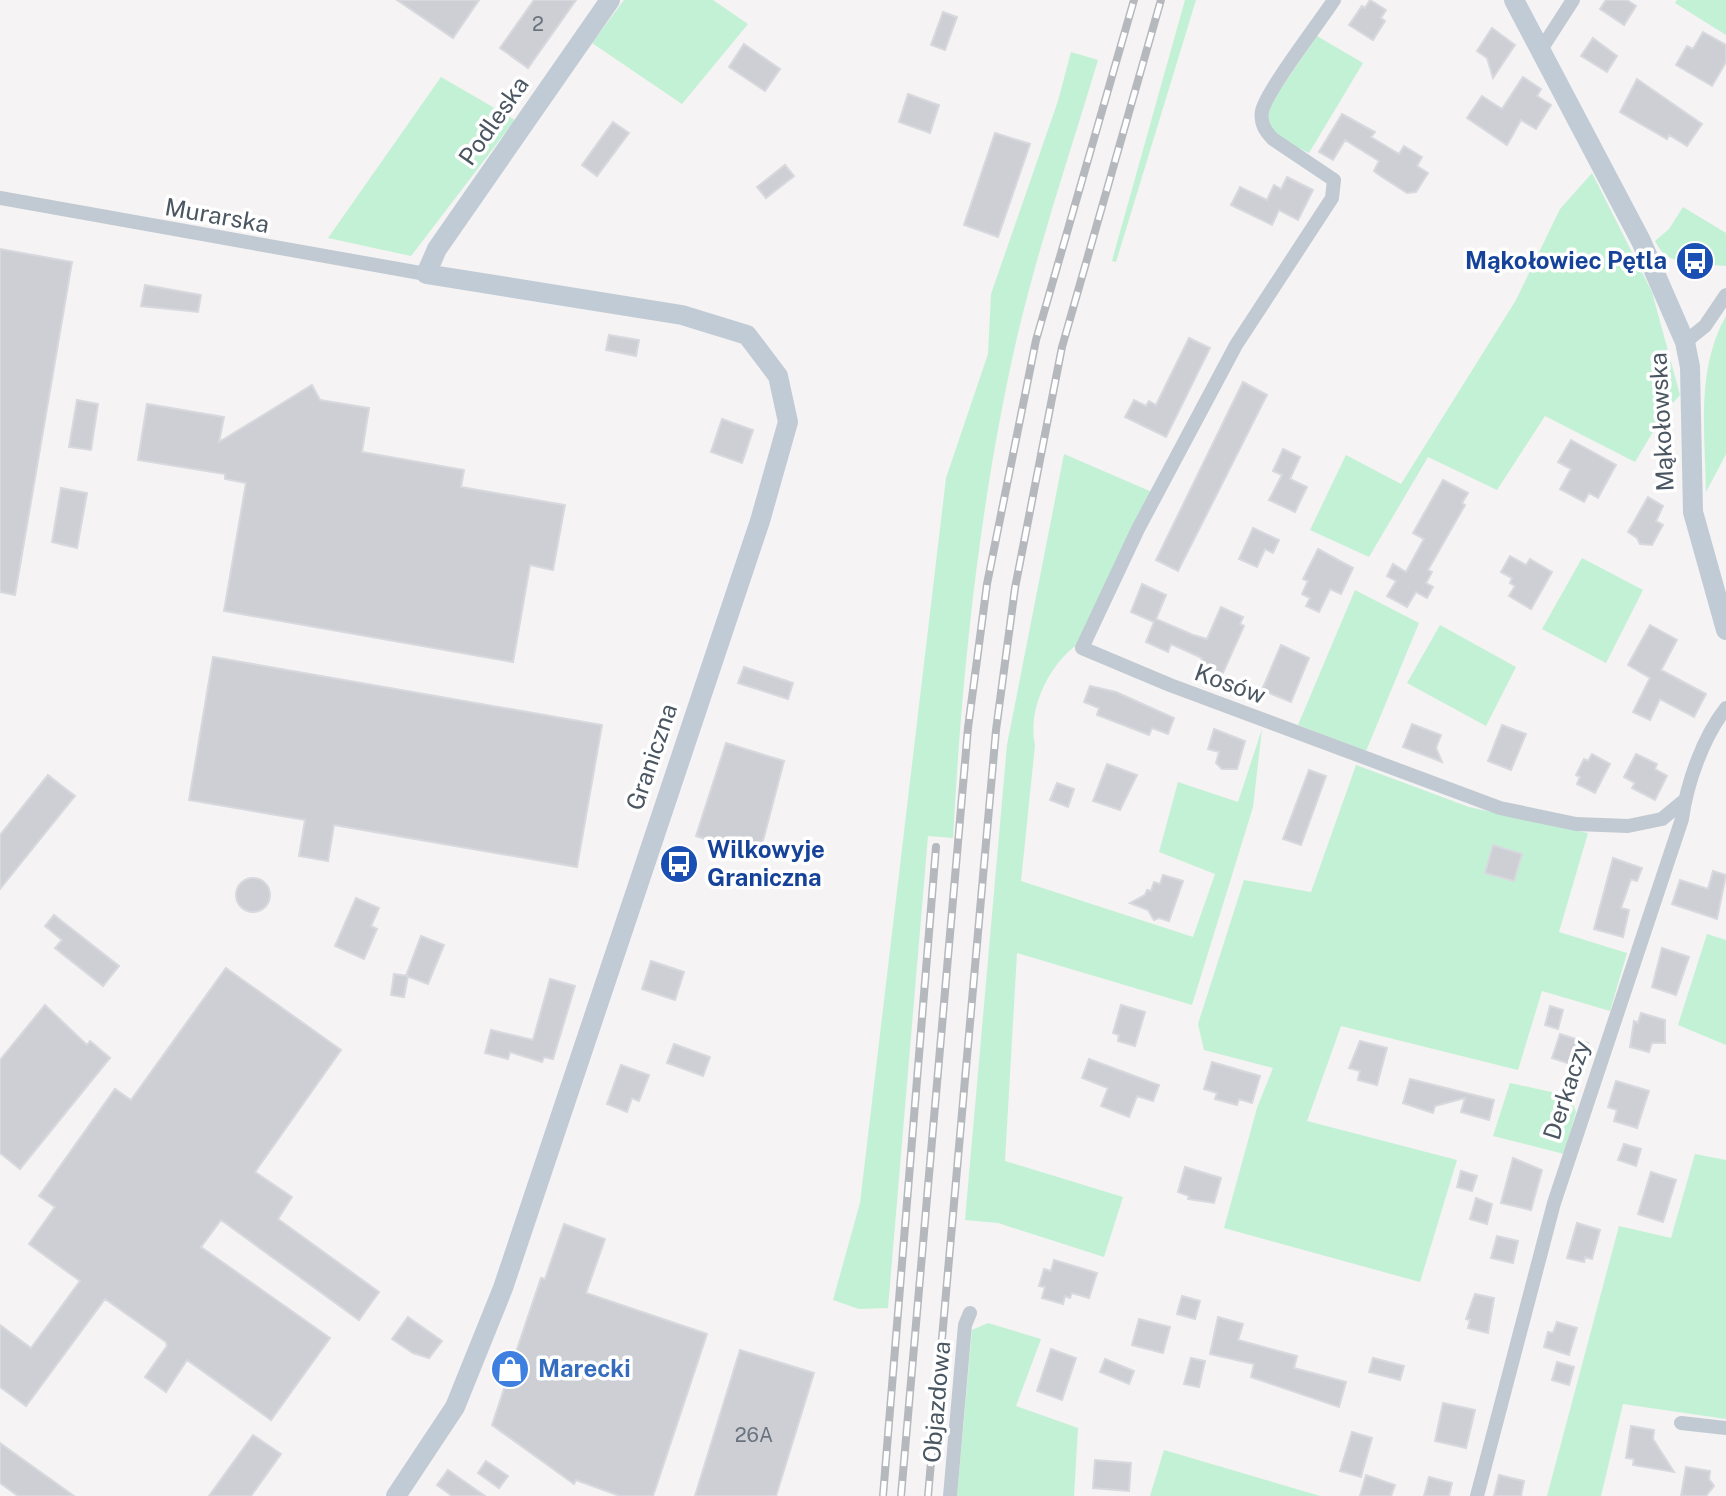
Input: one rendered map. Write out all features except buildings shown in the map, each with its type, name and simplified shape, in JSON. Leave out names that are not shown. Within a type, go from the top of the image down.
[{"type":"street","name":"Podleska","points":[[426,274],[437,249],[610,0]]},
{"type":"street","name":"Kosów","points":[[1334,0],[1263,107],[1261,120],[1273,139],[1326,172],[1334,180],[1335,188],[1312,233],[1236,345],[1138,529],[1082,648],[1170,685],[1500,808],[1576,824],[1628,826],[1662,819],[1685,800]]},
{"type":"street","name":"Mąkołowska","points":[[1514,0],[1542,48],[1646,253],[1685,342],[1690,367],[1693,512],[1726,630]]},
{"type":"street","points":[[1542,48],[1573,0]]},
{"type":"street","name":"Murarska","points":[[0,198],[426,274]]},
{"type":"street","name":"Graniczna","points":[[396,1496],[455,1407],[503,1288],[760,521],[788,422],[778,376],[747,335],[682,315],[426,274]]},
{"type":"street","points":[[1685,342],[1705,326],[1726,295]]},
{"type":"street","name":"Derkaczy","points":[[1477,1496],[1554,1203],[1682,819],[1685,800],[1707,742],[1726,708]]},
{"type":"street","name":"Objazdowa","points":[[950,1496],[965,1325],[970,1313]]},
{"type":"street","points":[[1681,1423],[1726,1428]]},
{"type":"green space","points":[[624,0],[713,0],[748,24],[682,104],[592,43]]},
{"type":"green space","points":[[1185,0],[1196,0],[1116,262],[1112,261],[1113,257]]},
{"type":"green space","points":[[1677,0],[1726,0],[1726,35],[1675,3]]},
{"type":"green space","points":[[1317,36],[1363,63],[1309,153],[1278,136],[1268,116],[1269,106]]},
{"type":"green space","points":[[1071,52],[1098,60],[1036,264],[1018,333],[993,457],[968,648],[953,838],[928,836],[888,1308],[859,1309],[833,1300],[860,1203],[946,478],[988,354],[991,294],[1058,101]]},
{"type":"green space","points":[[441,77],[515,120],[411,256],[328,238]]},
{"type":"green space","points":[[1592,173],[1652,292],[1680,395],[1664,413],[1635,462],[1545,416],[1497,490],[1428,457],[1369,557],[1310,530],[1346,455],[1401,484],[1516,300],[1560,209]]},
{"type":"green space","points":[[1683,207],[1726,233],[1726,266],[1698,264],[1698,257],[1683,255],[1681,261],[1676,260],[1660,249],[1655,241],[1669,229]]},
{"type":"green space","points":[[1726,316],[1726,454],[1706,492],[1706,379],[1716,336]]},
{"type":"green space","points":[[1064,454],[1152,492],[1078,644],[1058,663],[1037,703],[1021,881],[1193,937],[1215,874],[1159,852],[1178,782],[1238,802],[1262,729],[1253,807],[1192,1005],[1017,953],[1005,1161],[1123,1197],[1104,1257],[998,1223],[965,1220],[1007,745]]},
{"type":"green space","points":[[1582,558],[1643,590],[1606,663],[1542,629]]},
{"type":"green space","points":[[1355,590],[1419,623],[1366,751],[1298,725]]},
{"type":"green space","points":[[1440,625],[1516,667],[1486,726],[1407,683]]},
{"type":"green space","points":[[1356,765],[1469,807],[1588,833],[1559,932],[1627,953],[1610,1011],[1542,991],[1518,1070],[1341,1026],[1307,1121],[1457,1160],[1420,1282],[1224,1228],[1257,1108],[1273,1068],[1204,1050],[1198,1024],[1244,880],[1311,892]]},
{"type":"green space","points":[[1707,934],[1726,940],[1726,1045],[1678,1025]]},
{"type":"green space","points":[[1510,1083],[1570,1096],[1576,1112],[1564,1154],[1493,1136]]},
{"type":"green space","points":[[1695,1154],[1726,1160],[1726,1419],[1623,1404],[1601,1496],[1547,1496],[1619,1226],[1671,1238]]},
{"type":"green space","points":[[988,1323],[1041,1339],[1016,1406],[1078,1428],[1074,1496],[957,1496],[972,1330]]},
{"type":"green space","points":[[1164,1450],[1320,1496],[1150,1496]]},
{"type":"railway","points":[[901,1496],[968,728],[987,584],[1036,340],[1134,0]]},
{"type":"railway","points":[[928,1496],[996,730],[1015,588],[1062,347],[1161,0]]},
{"type":"railway","points":[[883,1496],[936,847]]},
{"type":"place","name":"Mąkołowiec Pętla","points":[[1695,261]]},
{"type":"place","name":"Wilkowyje Graniczna","points":[[679,864]]},
{"type":"place","name":"Marecki","points":[[510,1369]]}]
